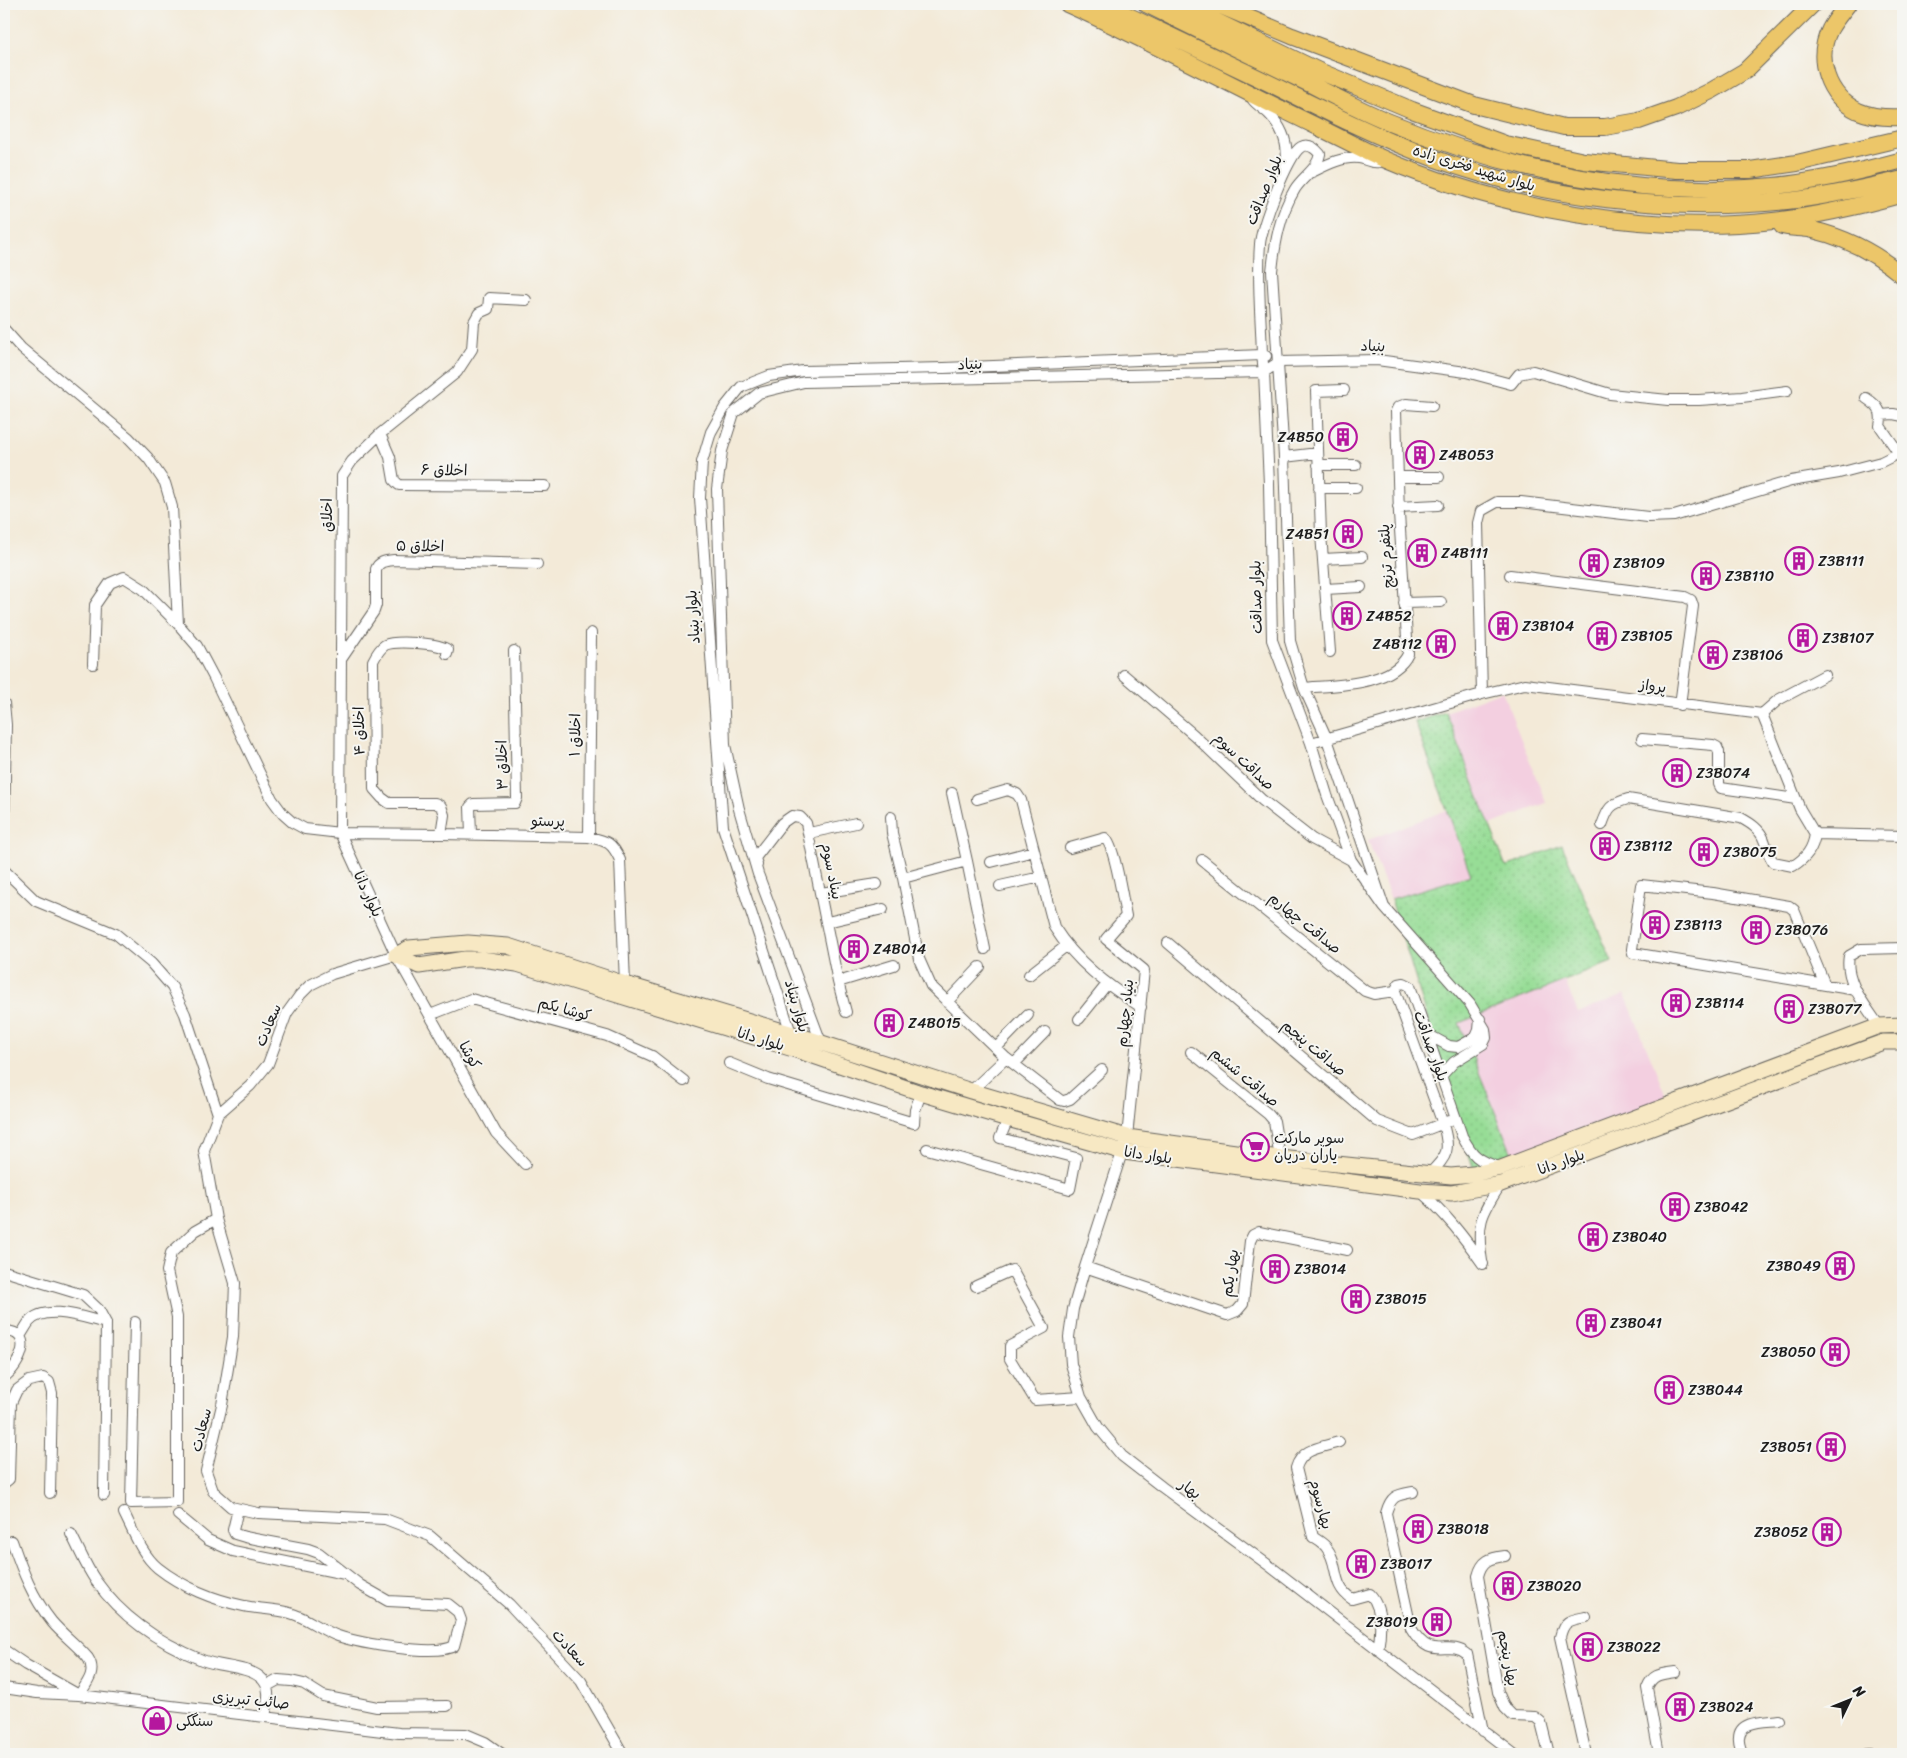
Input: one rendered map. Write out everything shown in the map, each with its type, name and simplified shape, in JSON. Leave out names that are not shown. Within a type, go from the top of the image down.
[{"type":"main road","points":[[1067,4],[1386,160],[1462,188],[1558,212],[1617,220],[1689,224],[1741,224],[1774,221],[1841,210],[1903,194]]},
{"type":"main road","name":"بلوار شهید فخری زاده","points":[[1104,4],[1368,132],[1434,158],[1506,180],[1542,188],[1627,201],[1702,205],[1786,201],[1820,197],[1903,179]]},
{"type":"main road","name":"بلوار شهید فخری زاده","points":[[1146,4],[1386,121],[1463,149],[1516,164],[1604,182],[1691,189],[1774,186],[1862,171],[1903,160]]},
{"type":"main road","points":[[1180,4],[1319,71],[1412,110],[1505,144],[1584,161],[1677,170],[1750,170],[1806,162],[1903,138]]},
{"type":"main road","points":[[1216,4],[1292,36],[1474,104],[1564,127],[1605,127],[1639,121],[1676,108],[1711,91],[1745,71],[1813,4]]},
{"type":"main road","points":[[1848,4],[1830,30],[1824,46],[1823,64],[1827,81],[1842,100],[1858,111],[1887,118],[1903,117]]},
{"type":"main road","points":[[1774,221],[1784,227],[1805,228],[1847,241],[1865,249],[1891,265],[1903,276]]},
{"type":"street","points":[[1249,94],[1257,105],[1268,112],[1285,139],[1288,156],[1286,169]]},
{"type":"street","name":"بلوار صداقت","points":[[1384,908],[1327,739],[1304,688],[1290,641],[1284,457],[1272,271],[1274,247],[1286,207],[1296,187],[1318,162],[1320,154],[1311,146],[1303,146],[1298,150],[1286,169],[1266,218],[1260,242],[1262,354],[1269,484],[1272,640],[1311,744],[1351,860],[1384,908],[1453,984],[1480,1018],[1485,1029],[1486,1038],[1483,1044],[1454,1062],[1442,1074]]},
{"type":"street","points":[[1309,174],[1331,163],[1343,160],[1359,158],[1375,163],[1386,160]]},
{"type":"street","name":"اخلاق","points":[[340,833],[342,476],[352,461],[380,434],[457,372],[472,349],[474,322],[479,314],[488,309],[489,298],[526,300]]},
{"type":"street","points":[[4,329],[21,348],[128,437],[148,458],[165,483],[172,506],[178,624]]},
{"type":"street","points":[[1262,354],[1279,362]]},
{"type":"street","name":"بلوار بنیاد","points":[[792,1042],[723,827],[700,498],[702,462],[711,432],[725,407],[741,387],[769,376],[803,372],[944,368],[1262,354]]},
{"type":"street","name":"بنیاد","points":[[1279,362],[1377,360],[1466,372],[1511,384],[1519,374],[1533,371],[1610,394],[1668,400],[1742,397],[1787,390]]},
{"type":"street","points":[[1264,372],[1279,362]]},
{"type":"street","name":"بنیاد","points":[[948,380],[1264,372]]},
{"type":"street","name":"بلوار بنیاد","points":[[822,1052],[758,874],[739,809],[725,746],[717,489],[722,451],[734,413],[759,394],[804,382],[948,380]]},
{"type":"street","points":[[1330,652],[1319,488],[1316,391],[1344,390]]},
{"type":"street","points":[[1482,694],[1478,523],[1481,510],[1497,502],[1521,502],[1648,517],[1674,516],[1700,510],[1791,481],[1839,473],[1881,462],[1901,453],[1880,426],[1882,415],[1877,406],[1866,398]]},
{"type":"street","name":"پلتفرم ترنج","points":[[1304,688],[1368,680],[1384,675],[1399,666],[1408,654],[1398,506],[1396,411],[1398,407],[1406,404],[1432,406]]},
{"type":"street","points":[[1882,415],[1893,414],[1903,416]]},
{"type":"street","name":"اخلاق ۶","points":[[380,434],[390,457],[394,480],[398,485],[545,486]]},
{"type":"street","points":[[1284,457],[1318,453]]},
{"type":"street","points":[[1318,465],[1356,464]]},
{"type":"street","points":[[1398,477],[1439,477]]},
{"type":"street","points":[[1319,488],[1356,488]]},
{"type":"street","name":"پلتفرم ترنج","points":[[1398,506],[1438,505]]},
{"type":"street","points":[[1323,558],[1362,557]]},
{"type":"street","name":"اخلاق ۵","points":[[342,658],[374,611],[376,605],[376,569],[384,561],[537,564]]},
{"type":"street","points":[[1510,575],[1685,597],[1691,600],[1693,606],[1680,704]]},
{"type":"street","name":"پرستو","points":[[93,664],[95,605],[110,583],[124,577],[143,589],[197,646],[272,799],[283,814],[292,822],[305,829],[340,833],[589,837],[606,841],[615,848],[620,860],[625,984]]},
{"type":"street","points":[[1325,589],[1361,587]]},
{"type":"street","name":"پلتفرم ترنج","points":[[1404,603],[1441,602]]},
{"type":"street","name":"اخلاق ۱","points":[[589,837],[591,634]]},
{"type":"street","name":"اخلاق ۴","points":[[442,834],[444,815],[441,806],[435,803],[389,803],[374,789],[373,661],[377,653],[386,644],[401,642],[442,646],[448,650],[447,654]]},
{"type":"street","name":"اخلاق ۳","points":[[471,834],[470,807],[473,804],[515,803],[517,798],[514,651]]},
{"type":"street","name":"صداقت سوم","points":[[1124,675],[1194,735],[1262,800],[1312,839],[1351,860]]},
{"type":"street","points":[[1602,825],[1608,809],[1616,802],[1628,799],[1741,818],[1756,827],[1764,839],[1766,852],[1773,862],[1793,866],[1804,859],[1813,845],[1815,834],[1796,800],[1762,714],[1778,700],[1826,675]]},
{"type":"street","name":"پرواز","points":[[1311,744],[1482,694],[1525,684],[1762,714]]},
{"type":"street","points":[[4,703],[6,725],[4,830]]},
{"type":"street","points":[[1642,739],[1713,745],[1717,747],[1719,752],[1719,784],[1721,788],[1796,800]]},
{"type":"street","points":[[977,799],[1008,790],[1018,794],[1054,927],[1066,946],[1106,984],[1141,1007]]},
{"type":"street","points":[[952,793],[985,949]]},
{"type":"street","name":"بیناد سوم","points":[[758,874],[755,858],[782,823],[792,816],[800,817],[806,823],[809,833],[838,982],[846,1012]]},
{"type":"street","points":[[891,817],[892,833],[919,959],[931,986],[1010,1061],[1053,1095],[1064,1101],[1070,1099],[1102,1070]]},
{"type":"street","points":[[809,833],[856,823]]},
{"type":"street","name":"بلوار دانا","points":[[340,833],[396,955],[419,966],[465,959],[481,959],[517,964],[792,1042]]},
{"type":"street","points":[[1815,834],[1903,836]]},
{"type":"street","name":"بنیاد چهارم","points":[[1070,848],[1105,838],[1111,845],[1126,916],[1106,939],[1144,970],[1126,1144]]},
{"type":"street","points":[[991,862],[1034,851]]},
{"type":"street","name":"صداقت چهارم","points":[[1202,860],[1365,991],[1374,994],[1395,992]]},
{"type":"street","points":[[903,878],[967,861]]},
{"type":"street","points":[[4,870],[36,901],[116,934],[151,963],[172,988],[185,1014],[218,1114]]},
{"type":"street","points":[[1000,886],[1041,877]]},
{"type":"street","points":[[821,893],[876,884]]},
{"type":"street","points":[[1825,985],[1794,910],[1789,906],[1713,892],[1641,885],[1633,953],[1825,985],[1856,990]]},
{"type":"street","points":[[827,922],[883,909]]},
{"type":"street","name":"بلوار دانا","points":[[396,955],[409,948],[468,943],[508,946],[822,1052],[971,1091],[1126,1144],[1451,1176],[1502,1168],[1879,1026],[1903,1025]]},
{"type":"street","name":"صداقت پنجم","points":[[1168,943],[1377,1121],[1413,1135],[1443,1124],[1455,1117]]},
{"type":"street","points":[[1029,975],[1066,946]]},
{"type":"street","points":[[1879,1026],[1856,990],[1847,966],[1849,956],[1861,949],[1903,948]]},
{"type":"street","name":"کوشا","points":[[396,955],[496,1133],[525,1164]]},
{"type":"street","name":"سعادت","points":[[396,955],[332,974],[310,985],[300,995],[287,1013],[268,1064],[250,1086],[218,1114],[204,1151],[216,1219],[236,1283],[230,1356],[222,1405],[206,1471],[213,1491],[231,1507],[258,1514],[385,1519],[430,1536],[509,1604],[581,1681],[624,1754]]},
{"type":"street","points":[[838,982],[894,965]]},
{"type":"street","points":[[948,1002],[980,967]]},
{"type":"street","name":"بلوار صداقت","points":[[1429,1174],[1447,1154],[1448,1142],[1395,992],[1399,984],[1404,983],[1410,986],[1462,1136],[1470,1151],[1483,1162],[1502,1168]]},
{"type":"street","points":[[1079,1019],[1106,984]]},
{"type":"street","name":"کوشا یکم","points":[[430,1015],[471,998],[608,1036],[652,1056],[684,1081]]},
{"type":"street","points":[[996,1048],[1028,1015]]},
{"type":"street","name":"بلوار صداقت","points":[[1427,1034],[1449,1046],[1458,1047],[1476,1037],[1480,1018]]},
{"type":"street","points":[[971,1091],[1045,1032]]},
{"type":"street","name":"بلوار دانا","points":[[822,1052],[921,1093],[1008,1119],[1126,1144],[1420,1191],[1452,1193],[1501,1184],[1883,1042],[1903,1042]]},
{"type":"street","name":"صداقت ششم","points":[[1191,1052],[1268,1114],[1274,1121],[1280,1158]]},
{"type":"street","points":[[729,1063],[768,1079],[914,1123],[915,1110],[921,1093]]},
{"type":"street","points":[[927,1149],[1070,1189],[1076,1158],[1000,1138],[1008,1119]]},
{"type":"street","name":"بهار","points":[[1126,1144],[1084,1268],[1073,1309],[1069,1337],[1071,1364],[1081,1397],[1098,1427],[1122,1456],[1271,1566],[1514,1754]]},
{"type":"street","points":[[1420,1191],[1441,1210],[1460,1232],[1483,1264],[1478,1240],[1480,1221],[1487,1205],[1501,1184]]},
{"type":"street","points":[[135,1322],[131,1503],[177,1502],[177,1318],[167,1271],[171,1253],[195,1231],[216,1219]]},
{"type":"street","name":"بهار یکم","points":[[1084,1268],[1227,1315],[1237,1311],[1243,1304],[1250,1241],[1253,1235],[1259,1232],[1347,1250]]},
{"type":"street","points":[[976,1286],[1012,1270],[1044,1328],[1010,1346],[1010,1358],[1034,1400],[1081,1397]]},
{"type":"street","points":[[4,1271],[83,1295],[99,1310],[106,1323],[104,1495]]},
{"type":"street","points":[[20,1336],[30,1321],[42,1314],[58,1312],[106,1323]]},
{"type":"street","points":[[4,1331],[15,1332],[23,1341],[21,1356],[16,1365],[4,1377]]},
{"type":"street","points":[[4,1483],[9,1479],[11,1403],[17,1390],[29,1381],[42,1378],[49,1382],[52,1393],[50,1492]]},
{"type":"street","name":"بهارسوم","points":[[1339,1442],[1304,1453],[1299,1459],[1296,1468],[1312,1538],[1325,1546],[1332,1557],[1338,1584],[1344,1594],[1352,1599],[1370,1594],[1375,1599],[1381,1631],[1378,1650]]},
{"type":"street","points":[[1413,1492],[1397,1495],[1389,1502],[1386,1512],[1411,1628],[1418,1640],[1429,1647],[1460,1648],[1467,1654],[1483,1731]]},
{"type":"street","points":[[124,1513],[140,1545],[156,1567],[182,1584],[226,1602],[291,1613],[337,1635],[365,1643],[431,1650],[448,1650],[454,1646],[461,1620],[458,1612],[448,1604],[388,1601],[360,1585],[319,1553],[235,1534],[233,1530],[238,1509]]},
{"type":"street","points":[[178,1515],[208,1540],[233,1551],[346,1574]]},
{"type":"street","points":[[71,1534],[95,1581],[119,1609],[143,1629],[204,1661],[246,1671],[260,1677],[267,1686],[268,1698],[265,1717]]},
{"type":"street","points":[[4,1688],[37,1693],[79,1695],[92,1672],[92,1664],[52,1622],[35,1598],[24,1576],[12,1541]]},
{"type":"street","name":"بهار پنجم","points":[[1505,1556],[1489,1558],[1481,1566],[1478,1576],[1498,1692],[1505,1708],[1513,1716],[1535,1717],[1542,1722],[1549,1754]]},
{"type":"street","points":[[1586,1617],[1571,1620],[1563,1627],[1560,1637],[1586,1754]]},
{"type":"street","name":"صائب تبریزی","points":[[4,1650],[26,1665],[79,1695],[166,1707],[399,1733],[466,1734],[485,1742],[502,1754]]},
{"type":"street","points":[[1660,1754],[1647,1688],[1650,1680],[1656,1675],[1675,1672]]},
{"type":"street","points":[[267,1686],[278,1680],[291,1681],[304,1684],[323,1696],[377,1707],[447,1706]]},
{"type":"street","points":[[1742,1754],[1738,1739],[1740,1731],[1748,1724],[1779,1720]]},
{"type":"shaded area","points":[[1502,691],[1546,803],[1490,825],[1446,712]]},
{"type":"shaded area","points":[[1447,810],[1471,875],[1391,899],[1368,840]]},
{"type":"shaded area","points":[[1565,981],[1578,1013],[1625,994],[1669,1103],[1516,1164],[1459,1023]]},
{"type":"green space","points":[[1446,712],[1506,867],[1562,845],[1612,962],[1459,1023],[1516,1164],[1476,1177],[1391,899],[1471,875],[1415,722]]},
{"type":"place","name":"Z4B50","points":[[1343,437]]},
{"type":"place","name":"Z4B053","points":[[1420,455]]},
{"type":"place","name":"Z4B51","points":[[1348,534]]},
{"type":"place","name":"Z4B111","points":[[1422,553]]},
{"type":"place","name":"Z3B111","points":[[1799,561]]},
{"type":"place","name":"Z3B109","points":[[1594,563]]},
{"type":"place","name":"Z3B110","points":[[1706,576]]},
{"type":"place","name":"Z4B52","points":[[1347,616]]},
{"type":"place","name":"Z3B104","points":[[1503,626]]},
{"type":"place","name":"Z3B105","points":[[1602,636]]},
{"type":"place","name":"Z3B107","points":[[1803,638]]},
{"type":"place","name":"Z4B112","points":[[1441,644]]},
{"type":"place","name":"Z3B106","points":[[1713,655]]},
{"type":"place","name":"Z3B074","points":[[1677,773]]},
{"type":"place","name":"Z3B112","points":[[1605,846]]},
{"type":"place","name":"Z3B075","points":[[1704,852]]},
{"type":"place","name":"Z3B113","points":[[1655,925]]},
{"type":"place","name":"Z3B076","points":[[1756,930]]},
{"type":"place","name":"Z4B014","points":[[854,949]]},
{"type":"place","name":"Z3B114","points":[[1676,1003]]},
{"type":"place","name":"Z3B077","points":[[1789,1009]]},
{"type":"place","name":"Z4B015","points":[[889,1023]]},
{"type":"place","name":"سوپر مارکت یاران دریان","points":[[1255,1147]]},
{"type":"place","name":"Z3B042","points":[[1675,1207]]},
{"type":"place","name":"Z3B040","points":[[1593,1237]]},
{"type":"place","name":"Z3B049","points":[[1840,1266]]},
{"type":"place","name":"Z3B014","points":[[1275,1269]]},
{"type":"place","name":"Z3B015","points":[[1356,1299]]},
{"type":"place","name":"Z3B041","points":[[1591,1323]]},
{"type":"place","name":"Z3B050","points":[[1835,1352]]},
{"type":"place","name":"Z3B044","points":[[1669,1390]]},
{"type":"place","name":"Z3B051","points":[[1831,1447]]},
{"type":"place","name":"Z3B018","points":[[1418,1529]]},
{"type":"place","name":"Z3B052","points":[[1827,1532]]},
{"type":"place","name":"Z3B017","points":[[1361,1564]]},
{"type":"place","name":"Z3B020","points":[[1508,1586]]},
{"type":"place","name":"Z3B019","points":[[1437,1622]]},
{"type":"place","name":"Z3B022","points":[[1588,1647]]},
{"type":"place","name":"Z3B024","points":[[1680,1707]]},
{"type":"place","name":"سنگکی","points":[[157,1721]]}]
